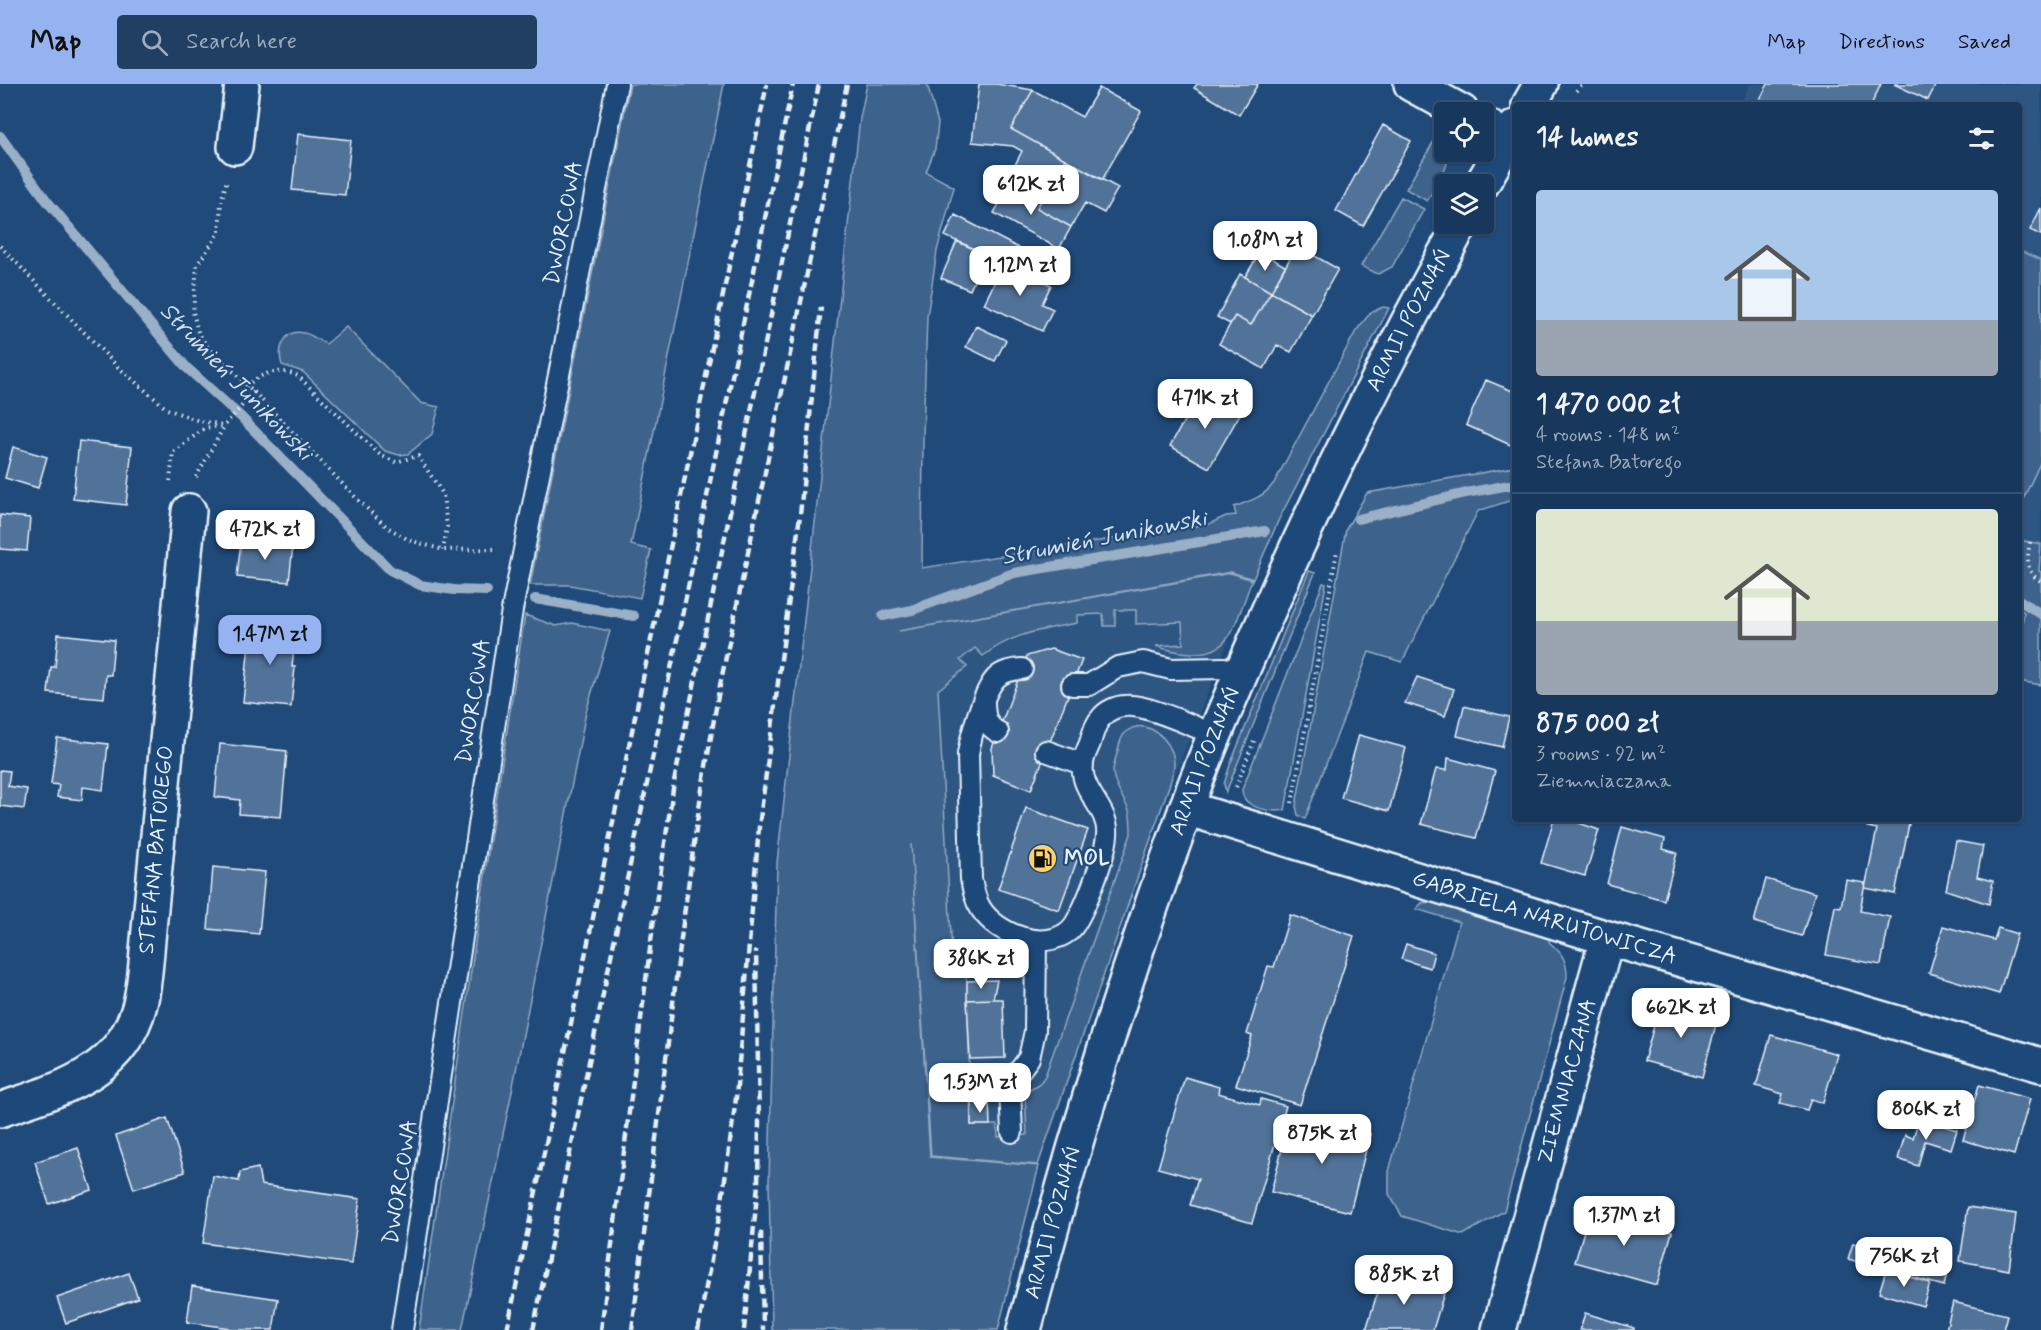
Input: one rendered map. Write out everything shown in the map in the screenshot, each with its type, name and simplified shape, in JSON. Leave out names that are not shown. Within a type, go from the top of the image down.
[{"type":"street","points":[[236,147],[242,84]]},
{"type":"street","points":[[1412,84],[1444,102]]},
{"type":"street","points":[[1531,102],[1541,84]]},
{"type":"street","points":[[1486,174],[1502,130]]},
{"type":"street","name":"ARMII POZNAŃ","points":[[1024,1330],[1056,1205],[1104,1049],[1186,808],[1242,672],[1343,448],[1415,306],[1455,234]]},
{"type":"street","name":"STEFANA BATOREGO","points":[[0,1110],[58,1090],[98,1068],[116,1053],[129,1032],[140,1005],[189,511]]},
{"type":"street","name":"GABRIELA NARUTOWICZA","points":[[1186,808],[1606,938],[2041,1065]]},
{"type":"street","name":"ZIEMNIACZANA","points":[[1499,1330],[1606,938]]},
{"type":"lane","name":"DWORCOWA","points":[[402,1330],[510,621],[617,84]]},
{"type":"lane","points":[[1072,685],[1089,685],[1118,667],[1143,662],[1172,669],[1224,668],[1242,672]]},
{"type":"lane","points":[[1022,669],[1013,669],[998,676],[992,684],[970,738],[968,754],[971,879],[981,909],[991,921],[1005,931],[1021,937],[1036,940],[1059,937],[1069,931],[1078,920],[1105,847],[1107,823],[1087,788],[1082,764],[1095,727],[1101,717],[1112,709],[1125,705],[1143,708],[1215,735]]},
{"type":"lane","points":[[984,702],[987,722],[998,732]]},
{"type":"lane","points":[[1046,751],[1082,764]]},
{"type":"lane","points":[[1012,1132],[1010,1089],[1017,1074],[1029,1058],[1035,1031],[1036,940]]},
{"type":"path","points":[[236,147],[221,202],[219,233],[197,265],[193,312],[198,332],[206,345],[387,527],[409,540],[443,550],[524,548]]},
{"type":"path","points":[[0,246],[118,367],[166,409],[199,421],[225,425]]},
{"type":"path","points":[[246,386],[256,377],[269,373],[285,371],[298,376],[380,455],[396,462],[418,456],[443,494],[447,527],[443,550]]},
{"type":"path","points":[[225,425],[205,428],[173,452],[167,509],[189,511],[197,473],[225,425],[254,392]]},
{"type":"path","points":[[2030,542],[2027,560],[2029,568],[2035,578],[2041,581]]},
{"type":"path","points":[[1290,810],[1337,548]]},
{"type":"shaded area","points":[[630,84],[724,84],[631,545],[651,550],[640,598],[570,585],[530,585]]},
{"type":"shaded area","points":[[867,84],[927,84],[938,123],[935,149],[926,172],[954,187],[937,251],[927,317],[922,568],[1209,524],[1226,516],[1236,515],[1234,507],[1261,495],[1274,483],[1356,331],[1371,312],[1383,307],[1389,308],[1279,519],[1253,579],[1231,572],[899,631],[1231,573],[1252,580],[1230,633],[1220,646],[1213,650],[1188,653],[1156,646],[1183,644],[1182,622],[1136,624],[1136,610],[1115,610],[1115,626],[1104,626],[1103,614],[1077,615],[1077,623],[1016,637],[983,656],[975,648],[960,660],[967,667],[938,690],[952,955],[955,955],[955,971],[965,971],[967,981],[971,1125],[997,1125],[998,1137],[1027,1135],[1025,1092],[1040,1083],[1045,1076],[1131,834],[1129,811],[1117,788],[1113,772],[1121,739],[1132,728],[1145,727],[1164,739],[1169,745],[1174,760],[1170,783],[1038,1165],[931,1156],[911,844],[930,1157],[1039,1166],[998,1330],[772,1330],[769,1183],[777,863],[860,118]]},
{"type":"shaded area","points":[[1750,84],[2041,84],[2041,260],[2022,251],[2022,102],[1741,102]]},
{"type":"shaded area","points":[[1434,141],[1434,162],[1448,162],[1442,174],[1434,174],[1434,189],[1427,201],[1406,189]]},
{"type":"shaded area","points":[[1401,197],[1424,209],[1392,267],[1378,274],[1361,266]]},
{"type":"shaded area","points":[[2022,251],[2041,260],[2041,461],[2022,502]]},
{"type":"shaded area","points":[[346,327],[421,403],[439,407],[432,434],[408,454],[399,455],[385,451],[303,372],[282,365],[281,347],[291,334],[297,332],[307,334],[326,344]]},
{"type":"shaded area","points":[[2041,461],[2041,544],[2022,541],[2022,502]]},
{"type":"shaded area","points":[[1512,468],[1512,500],[1478,511],[1402,662],[1369,652],[1305,819],[1298,815],[1296,806],[1346,529],[1367,493]]},
{"type":"shaded area","points":[[2022,541],[2041,544],[2039,571],[2041,572],[2041,685],[2022,682],[2024,612],[2022,611]]},
{"type":"shaded area","points":[[1309,571],[1315,573],[1226,792],[1224,784],[1230,765]]},
{"type":"shaded area","points":[[1231,572],[1253,579],[1171,784],[1039,1166],[930,1158],[899,631]],"holes":[[[1252,580],[1187,653],[1159,646],[1183,644],[1182,622],[1137,624],[1136,610],[1115,610],[1115,625],[1103,614],[1077,615],[1077,623],[1024,633],[998,644],[983,655],[975,647],[960,660],[967,668],[938,690],[952,955],[955,971],[965,971],[967,981],[971,1125],[998,1137],[1027,1135],[1025,1092],[1040,1083],[1045,1076],[1131,833],[1128,809],[1120,797],[1175,768],[1038,1165],[931,1156],[900,633]]]},
{"type":"shaded area","points":[[1323,583],[1326,584],[1285,810],[1265,810],[1247,801],[1242,790]]},
{"type":"shaded area","points":[[525,615],[556,626],[572,623],[610,631],[586,712],[512,1091],[462,1330],[419,1330],[489,847]]},
{"type":"shaded area","points":[[1437,901],[1550,936],[1549,942],[1563,957],[1567,971],[1504,1211],[1463,1235],[1402,1216],[1389,1194],[1389,1171],[1459,922],[1416,909],[1422,903]]},
{"type":"building","points":[[979,84],[997,84],[1033,90],[1011,129],[1065,159],[1048,188],[1013,169],[1022,151],[1013,146],[972,142]]},
{"type":"building","points":[[1197,84],[1258,84],[1239,115],[1194,88]]},
{"type":"building","points":[[1768,84],[1881,84],[1872,102],[1759,102]]},
{"type":"building","points":[[1894,84],[1936,84],[1928,100]]},
{"type":"building","points":[[1099,88],[1141,111],[1102,180],[1011,129],[1033,90],[1082,117]]},
{"type":"building","points":[[1383,125],[1411,141],[1363,226],[1336,211]]},
{"type":"building","points":[[298,134],[351,140],[345,195],[292,190]]},
{"type":"building","points":[[1065,159],[1118,188],[1104,213],[1085,203],[1071,227],[1037,208]]},
{"type":"building","points":[[1011,182],[1042,199],[1037,208],[1071,227],[1059,249],[994,213]]},
{"type":"building","points":[[2041,208],[2041,235],[2030,230]]},
{"type":"building","points":[[955,215],[1055,267],[1045,282],[945,236]]},
{"type":"building","points":[[957,241],[986,254],[970,290],[941,278]]},
{"type":"building","points":[[1297,246],[1338,269],[1312,315],[1271,292]]},
{"type":"building","points":[[1260,252],[1285,266],[1271,292],[1245,277]]},
{"type":"building","points":[[1004,263],[1051,285],[1042,304],[1053,309],[1042,331],[984,304]]},
{"type":"building","points":[[1240,274],[1271,292],[1251,325],[1235,316],[1230,324],[1217,317]]},
{"type":"building","points":[[1271,292],[1312,315],[1291,352],[1277,345],[1264,369],[1219,344],[1235,316],[1251,325]]},
{"type":"building","points":[[976,326],[1006,340],[995,361],[966,347]]},
{"type":"building","points":[[1486,380],[1512,391],[1512,446],[1466,425]]},
{"type":"building","points":[[1201,391],[1240,414],[1209,468],[1170,446]]},
{"type":"building","points":[[79,441],[132,447],[126,505],[73,499]]},
{"type":"building","points":[[13,447],[47,457],[38,488],[5,478]]},
{"type":"building","points":[[0,515],[30,518],[27,551],[0,549]]},
{"type":"building","points":[[241,540],[293,545],[289,582],[237,577]]},
{"type":"building","points":[[251,625],[296,629],[291,707],[243,702]]},
{"type":"building","points":[[58,634],[114,640],[111,675],[106,675],[104,698],[48,693],[51,667],[55,667]]},
{"type":"building","points":[[1051,649],[1082,660],[1031,790],[993,775],[992,748],[1027,656]]},
{"type":"building","points":[[1417,677],[1454,689],[1445,716],[1405,703]]},
{"type":"building","points":[[1464,706],[1509,717],[1502,747],[1457,736]]},
{"type":"building","points":[[1359,735],[1406,748],[1389,811],[1341,798]]},
{"type":"building","points":[[57,738],[108,744],[103,790],[83,787],[82,800],[57,797],[59,785],[51,784]]},
{"type":"building","points":[[220,744],[287,751],[281,817],[239,814],[240,800],[215,797]]},
{"type":"building","points":[[1448,758],[1495,771],[1476,838],[1421,824],[1436,769],[1447,770]]},
{"type":"building","points":[[0,770],[10,771],[8,786],[27,789],[24,809],[0,806]]},
{"type":"building","name":"MOL","points":[[1026,808],[1088,830],[1059,910],[998,889]]},
{"type":"building","points":[[1553,822],[1576,822],[1599,830],[1585,876],[1541,863]]},
{"type":"building","points":[[1868,822],[1909,822],[1895,894],[1865,888],[1877,829],[1867,827]]},
{"type":"building","points":[[1622,827],[1665,839],[1663,849],[1677,853],[1664,900],[1607,884]]},
{"type":"building","points":[[1956,841],[1983,846],[1977,877],[1993,881],[1989,904],[1946,890]]},
{"type":"building","points":[[213,867],[265,872],[259,934],[208,929]]},
{"type":"building","points":[[1766,879],[1815,893],[1802,936],[1754,922]]},
{"type":"building","points":[[1846,880],[1865,883],[1860,911],[1890,917],[1881,965],[1826,955],[1835,906],[1841,907]]},
{"type":"building","points":[[1290,915],[1354,936],[1300,1105],[1236,1085],[1252,1036],[1247,1034],[1268,966],[1274,967]]},
{"type":"building","points":[[1943,926],[1994,940],[1998,928],[2017,934],[1999,994],[1929,973]]},
{"type":"building","points":[[1406,944],[1434,953],[1430,968],[1401,959]]},
{"type":"building","points":[[986,954],[981,970],[955,971],[955,955]]},
{"type":"building","points":[[997,980],[993,999],[967,1000],[967,981]]},
{"type":"building","points":[[1003,999],[1005,1058],[970,1059],[967,1000]]},
{"type":"building","points":[[1661,1001],[1718,1017],[1702,1077],[1644,1061]]},
{"type":"building","points":[[1771,1035],[1837,1054],[1823,1103],[1811,1099],[1807,1110],[1780,1103],[1783,1094],[1756,1086]]},
{"type":"building","points":[[1185,1077],[1219,1087],[1218,1093],[1260,1105],[1261,1099],[1286,1106],[1252,1223],[1190,1205],[1198,1179],[1158,1168]]},
{"type":"building","points":[[1979,1085],[2030,1099],[2014,1155],[1963,1140]]},
{"type":"building","points":[[989,1102],[990,1125],[971,1125],[971,1103]]},
{"type":"building","points":[[167,1118],[185,1172],[134,1189],[116,1136]]},
{"type":"building","points":[[1919,1119],[1957,1130],[1951,1149],[1925,1141],[1918,1166],[1898,1159],[1905,1135],[1913,1138]]},
{"type":"building","points":[[1316,1120],[1370,1134],[1350,1212],[1271,1192],[1287,1129],[1312,1135]]},
{"type":"building","points":[[78,1148],[92,1190],[49,1204],[35,1162]]},
{"type":"building","points":[[258,1168],[261,1185],[360,1199],[351,1264],[203,1243],[213,1176],[239,1181],[240,1172]]},
{"type":"building","points":[[1968,1207],[2016,1214],[2009,1270],[1960,1261]]},
{"type":"building","points":[[1590,1210],[1672,1232],[1657,1285],[1575,1262]]},
{"type":"building","points":[[1853,1243],[1948,1270],[1944,1286],[1848,1259]]},
{"type":"building","points":[[1886,1270],[1930,1283],[1923,1306],[1879,1293]]},
{"type":"building","points":[[129,1273],[138,1298],[66,1323],[57,1298]]},
{"type":"building","points":[[1383,1274],[1444,1293],[1433,1330],[1366,1330]]},
{"type":"building","points":[[192,1286],[278,1299],[273,1330],[229,1330],[229,1328],[187,1322]]},
{"type":"building","points":[[1953,1302],[2007,1315],[2003,1330],[1946,1330]]},
{"type":"building","points":[[1585,1313],[1634,1328],[1634,1330],[1580,1330]]},
{"type":"waterway","name":"Strumień Junikowski","points":[[0,136],[47,201],[187,368],[241,417],[390,570],[420,585],[454,590],[487,591]]},
{"type":"waterway","name":"Strumień Junikowski","points":[[1358,519],[1512,485]]},
{"type":"waterway","name":"Strumień Junikowski","points":[[883,616],[912,610],[1014,573],[1265,531]]},
{"type":"waterway","name":"Strumień Junikowski","points":[[535,599],[634,616]]},
{"type":"waterway","name":"Strumień Junikowski","points":[[2022,602],[2041,614]]},
{"type":"railway","points":[[507,1330],[767,84]]},
{"type":"railway","points":[[533,1330],[793,84]]},
{"type":"railway","points":[[601,1330],[655,910],[674,782],[819,84]]},
{"type":"railway","points":[[632,1330],[684,915],[719,690],[847,84]]},
{"type":"railway","points":[[698,1330],[722,1201],[736,1098],[759,827],[800,515],[821,307]]},
{"type":"railway","points":[[744,1330],[758,1184],[756,950]]},
{"type":"railway","points":[[761,1231],[763,1330]]},
{"type":"place","name":"MOL","points":[[1043,859]]}]
